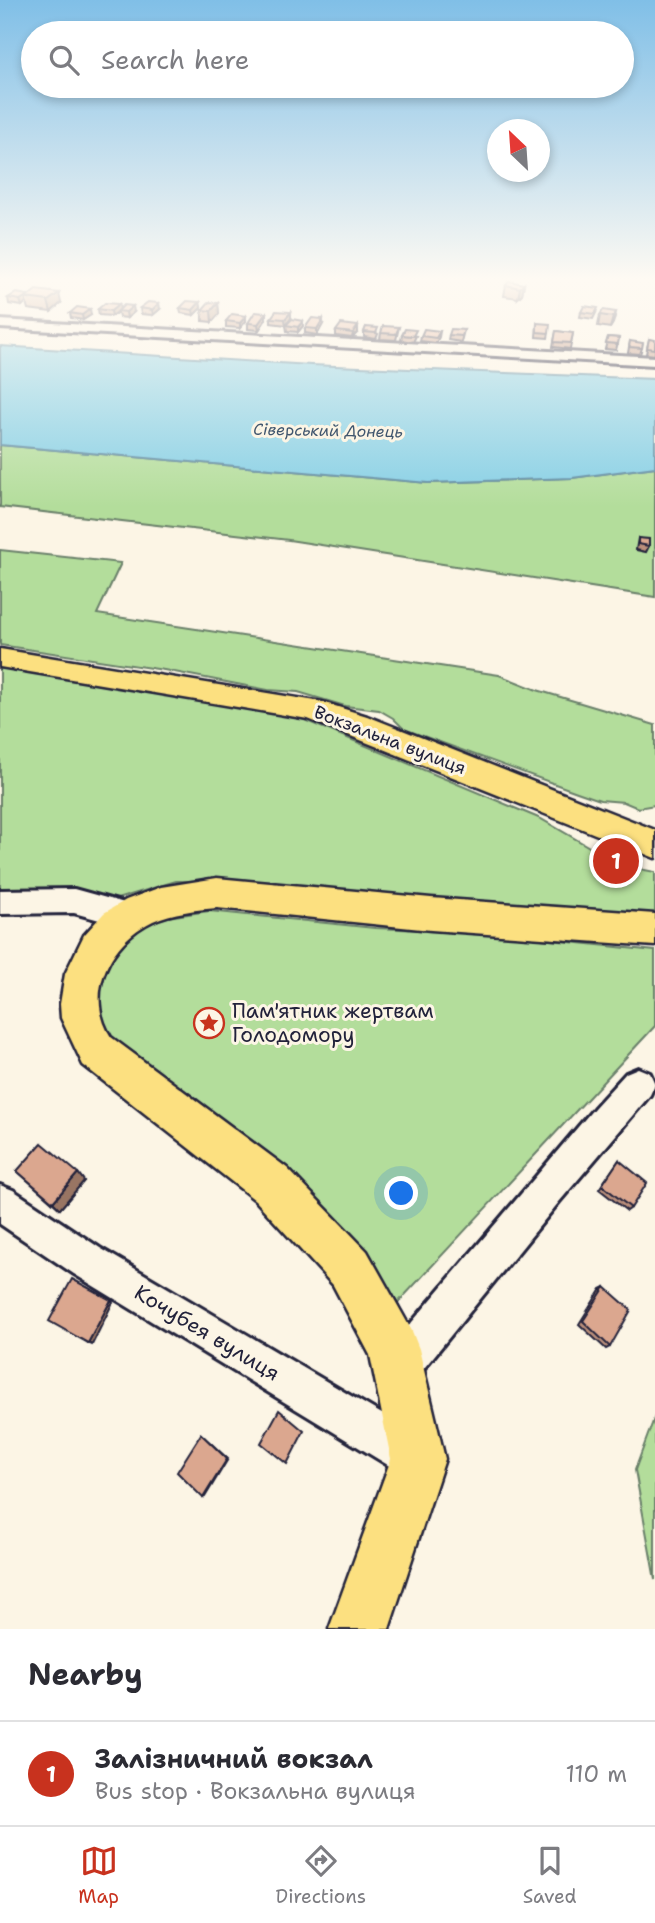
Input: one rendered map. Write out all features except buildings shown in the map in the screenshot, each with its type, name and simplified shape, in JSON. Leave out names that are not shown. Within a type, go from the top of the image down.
[{"type":"main road","name":"Вокзальна вулиця","points":[[0,658],[311,709],[356,724],[651,841]]},
{"type":"main road","points":[[359,1629],[418,1459],[394,1349],[350,1268],[271,1184],[97,1051],[86,1034],[80,1006],[86,971],[97,947],[111,929],[129,916],[155,904],[186,896],[217,893],[431,914],[645,930]]},
{"type":"street","points":[[549,355],[655,361]]},
{"type":"street","points":[[0,902],[74,901],[129,916]]},
{"type":"street","points":[[398,1369],[531,1205],[638,1084]]},
{"type":"street","name":"Кочубея вулиця","points":[[0,1203],[98,1267],[418,1459]]},
{"type":"green space","points":[[0,445],[428,483],[572,478],[655,467],[655,597],[289,540],[0,507]]},
{"type":"green space","points":[[0,550],[121,563],[97,614],[499,675],[537,690],[655,725],[655,805],[638,808],[624,802],[600,800],[404,729],[393,718],[379,710],[345,706],[298,692],[268,690],[164,670],[0,645]]},
{"type":"green space","points":[[0,664],[248,705],[302,719],[541,819],[591,848],[588,867],[622,880],[630,867],[655,872],[655,921],[208,881],[176,881],[117,899],[0,892]]},
{"type":"green space","points":[[209,911],[375,928],[473,932],[655,951],[655,1026],[391,1310],[109,1040],[93,1008],[103,967],[133,928],[167,917]]},
{"type":"green space","points":[[655,1416],[655,1580],[635,1470]]},
{"type":"water","name":"Сіверський Донець","points":[[0,355],[148,355],[311,365],[655,379],[655,467],[572,478],[428,483],[0,445]]},
{"type":"place","name":"Залізничний вокзал","points":[[616,861]]},
{"type":"place","name":"Пам'ятник жертвам Голодомору","points":[[209,1023]]}]
